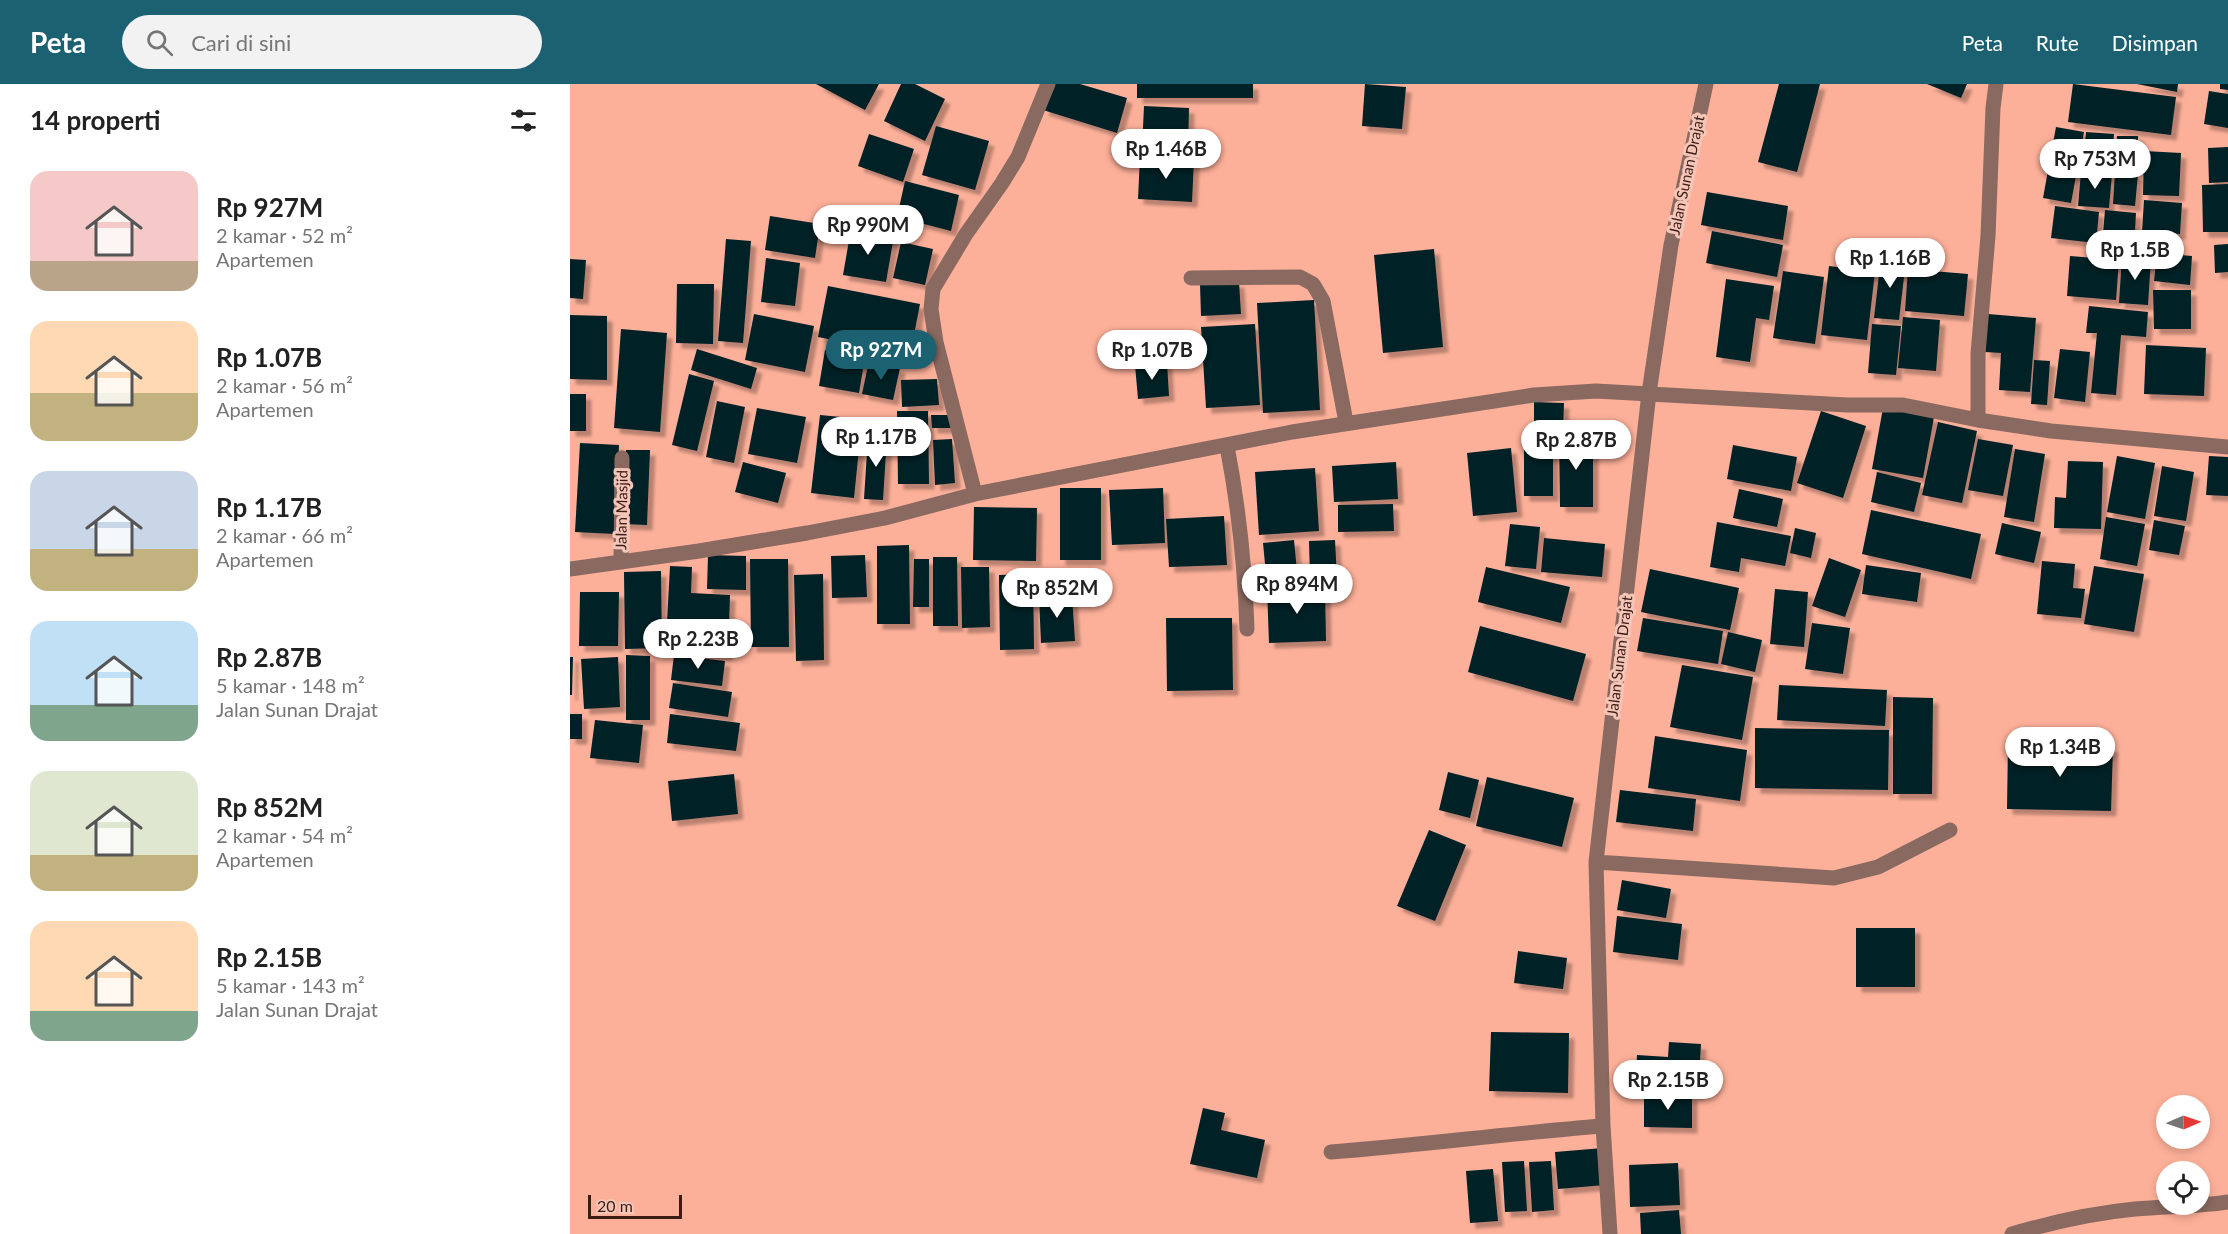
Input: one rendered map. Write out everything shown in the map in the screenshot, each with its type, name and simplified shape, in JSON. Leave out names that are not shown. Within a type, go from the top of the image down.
[{"type":"street","points":[[975,494],[936,342],[931,309],[933,289],[966,234],[1018,157],[1048,84]]},
{"type":"street","name":"Jalan Sunan Drajat","points":[[1610,1234],[1603,1126],[1596,862],[1649,393],[1671,245],[1706,84]]},
{"type":"street","points":[[1978,420],[1978,354],[1988,236],[1996,84]]},
{"type":"street","points":[[1191,278],[1300,277],[1313,284],[1323,301],[1346,422]]},
{"type":"street","points":[[570,569],[699,551],[885,518],[975,494],[1346,422],[1534,395],[1596,391],[1846,405],[1903,405],[1978,420],[2051,430],[2228,447]]},
{"type":"street","points":[[1227,446],[1239,511],[1245,569],[1247,629]]},
{"type":"street","name":"Jalan Masjid","points":[[621,561],[622,458]]},
{"type":"street","points":[[1596,862],[1834,878],[1878,867],[1950,830]]},
{"type":"street","points":[[1331,1152],[1603,1126]]},
{"type":"street","points":[[2012,1234],[2056,1221],[2124,1211],[2228,1202]]},
{"type":"building","points":[[816,84],[879,84],[865,110]]},
{"type":"building","points":[[901,84],[915,84],[945,99],[925,141],[884,121]]},
{"type":"building","points":[[1051,84],[1080,84],[1127,98],[1117,133],[1043,110]]},
{"type":"building","points":[[1137,84],[1253,84],[1253,98],[1137,98]]},
{"type":"building","points":[[1365,84],[1406,87],[1402,129],[1362,126]]},
{"type":"building","points":[[1779,84],[1820,84],[1797,172],[1758,162]]},
{"type":"building","points":[[1927,84],[1967,84],[1961,98]]},
{"type":"building","points":[[2073,84],[2176,97],[2171,135],[2068,122]]},
{"type":"building","points":[[2137,84],[2178,84],[2177,92]]},
{"type":"building","points":[[2220,84],[2228,84],[2228,90],[2220,89]]},
{"type":"building","points":[[2209,91],[2228,94],[2228,128],[2204,124]]},
{"type":"building","points":[[1144,106],[1189,108],[1188,151],[1142,149]]},
{"type":"building","points":[[936,126],[989,141],[975,190],[922,175]]},
{"type":"building","points":[[2056,127],[2084,132],[2071,203],[2043,198]]},
{"type":"building","points":[[2086,132],[2114,134],[2111,170],[2083,168]]},
{"type":"building","points":[[869,134],[914,149],[903,182],[858,166]]},
{"type":"building","points":[[2117,136],[2138,136],[2137,170],[2116,169]]},
{"type":"building","points":[[2228,147],[2228,182],[2209,183],[2208,148]]},
{"type":"building","points":[[2144,151],[2181,153],[2179,196],[2143,195]]},
{"type":"building","points":[[1140,157],[1194,160],[1192,202],[1138,199]]},
{"type":"building","points":[[2081,172],[2112,174],[2109,208],[2078,206]]},
{"type":"building","points":[[2115,173],[2138,174],[2135,206],[2113,204]]},
{"type":"building","points":[[905,181],[959,195],[951,231],[897,217]]},
{"type":"building","points":[[2228,184],[2228,232],[2203,232],[2202,185]]},
{"type":"building","points":[[1707,192],[1788,206],[1783,240],[1701,225]]},
{"type":"building","points":[[2144,200],[2182,203],[2180,234],[2142,232]]},
{"type":"building","points":[[2055,206],[2099,212],[2096,243],[2051,238]]},
{"type":"building","points":[[2105,210],[2136,213],[2134,248],[2102,246]]},
{"type":"building","points":[[770,216],[820,224],[815,258],[765,250]]},
{"type":"building","points":[[851,229],[894,236],[886,282],[843,275]]},
{"type":"building","points":[[1712,231],[1783,245],[1777,277],[1706,263]]},
{"type":"building","points":[[726,239],[751,241],[743,343],[718,341]]},
{"type":"building","points":[[901,242],[933,249],[925,285],[893,278]]},
{"type":"building","points":[[2228,244],[2228,272],[2215,273],[2214,245]]},
{"type":"building","points":[[1434,249],[1443,347],[1383,353],[1374,255]]},
{"type":"building","points":[[2157,253],[2192,256],[2190,285],[2154,281]]},
{"type":"building","points":[[2070,256],[2119,260],[2116,300],[2067,296]]},
{"type":"building","points":[[1881,257],[1906,260],[1899,320],[1874,318]]},
{"type":"building","points":[[2122,257],[2151,259],[2148,305],[2119,303]]},
{"type":"building","points":[[766,258],[800,263],[795,306],[761,302]]},
{"type":"building","points":[[570,259],[586,260],[583,299],[570,298]]},
{"type":"building","points":[[1829,266],[1875,272],[1867,340],[1821,335]]},
{"type":"building","points":[[1908,269],[1968,274],[1964,316],[1905,311]]},
{"type":"building","points":[[1783,271],[1824,277],[1815,344],[1773,338]]},
{"type":"building","points":[[1726,279],[1774,286],[1769,320],[1756,318],[1750,362],[1716,357]]},
{"type":"building","points":[[1239,282],[1241,314],[1201,316],[1200,284]]},
{"type":"building","points":[[677,284],[714,284],[713,344],[676,343]]},
{"type":"building","points":[[828,286],[920,304],[910,355],[818,337]]},
{"type":"building","points":[[2153,290],[2191,290],[2191,329],[2154,329]]},
{"type":"building","points":[[1314,300],[1320,410],[1263,413],[1257,303]]},
{"type":"building","points":[[2089,306],[2148,312],[2146,337],[2121,335],[2116,395],[2091,393],[2097,333],[2086,333]]},
{"type":"building","points":[[754,314],[814,326],[805,372],[745,360]]},
{"type":"building","points":[[1988,314],[2036,318],[2030,392],[1999,390],[2001,353],[1985,352]]},
{"type":"building","points":[[570,315],[607,316],[607,380],[570,379]]},
{"type":"building","points":[[1903,317],[1940,320],[1936,371],[1898,368]]},
{"type":"building","points":[[1255,324],[1260,405],[1206,408],[1201,327]]},
{"type":"building","points":[[1872,324],[1901,326],[1896,375],[1868,373]]},
{"type":"building","points":[[621,329],[667,333],[660,432],[614,428]]},
{"type":"building","points":[[2146,345],[2206,348],[2204,396],[2144,394]]},
{"type":"building","points":[[697,349],[757,368],[751,389],[691,370]]},
{"type":"building","points":[[2060,349],[2090,352],[2085,402],[2054,398]]},
{"type":"building","points":[[825,350],[865,357],[859,393],[819,386]]},
{"type":"building","points":[[2034,360],[2050,361],[2047,405],[2031,404]]},
{"type":"building","points":[[869,361],[900,368],[893,400],[862,394]]},
{"type":"building","points":[[1167,363],[1169,396],[1138,399],[1135,365]]},
{"type":"building","points":[[689,374],[714,381],[697,451],[672,445]]},
{"type":"building","points":[[937,379],[939,405],[902,407],[901,380]]},
{"type":"building","points":[[570,394],[586,394],[586,431],[570,431]]},
{"type":"building","points":[[717,401],[745,407],[734,463],[706,457]]},
{"type":"building","points":[[1534,402],[1564,403],[1563,431],[1534,430]]},
{"type":"building","points":[[757,408],[806,417],[797,463],[748,454]]},
{"type":"building","points":[[1883,408],[1934,417],[1923,478],[1872,469]]},
{"type":"building","points":[[897,411],[928,411],[929,484],[898,484]]},
{"type":"building","points":[[1821,411],[1866,426],[1843,498],[1797,483]]},
{"type":"building","points":[[820,415],[862,419],[854,498],[811,493]]},
{"type":"building","points":[[931,415],[952,415],[952,428],[932,428]]},
{"type":"building","points":[[1938,422],[1977,431],[1962,503],[1922,495]]},
{"type":"building","points":[[1559,435],[1593,435],[1593,507],[1560,507]]},
{"type":"building","points":[[868,436],[887,437],[883,500],[864,499]]},
{"type":"building","points":[[952,439],[955,483],[935,485],[933,440]]},
{"type":"building","points":[[1978,439],[2013,445],[2003,496],[1968,490]]},
{"type":"building","points":[[1524,440],[1553,440],[1553,496],[1524,496]]},
{"type":"building","points":[[580,443],[619,445],[615,534],[575,532]]},
{"type":"building","points":[[1733,445],[1797,457],[1791,491],[1727,479]]},
{"type":"building","points":[[1511,448],[1517,512],[1473,516],[1467,453]]},
{"type":"building","points":[[2015,449],[2045,454],[2034,522],[2004,517]]},
{"type":"building","points":[[626,450],[650,450],[647,525],[623,524]]},
{"type":"building","points":[[2117,456],[2155,463],[2145,519],[2107,512]]},
{"type":"building","points":[[2209,456],[2228,457],[2228,496],[2206,495]]},
{"type":"building","points":[[2068,461],[2103,462],[2101,529],[2054,528],[2055,497],[2066,498]]},
{"type":"building","points":[[743,462],[786,473],[778,503],[735,492]]},
{"type":"building","points":[[1396,462],[1398,499],[1334,502],[1332,466]]},
{"type":"building","points":[[2162,466],[2194,472],[2186,521],[2154,516]]},
{"type":"building","points":[[1315,468],[1319,531],[1259,535],[1255,472]]},
{"type":"building","points":[[1877,472],[1921,483],[1914,512],[1871,502]]},
{"type":"building","points":[[1060,488],[1101,488],[1101,560],[1060,560]]},
{"type":"building","points":[[1163,488],[1165,543],[1112,545],[1109,490]]},
{"type":"building","points":[[1739,489],[1783,499],[1777,527],[1733,518]]},
{"type":"building","points":[[1393,504],[1394,531],[1338,532],[1338,505]]},
{"type":"building","points":[[974,507],[1037,508],[1036,561],[973,560]]},
{"type":"building","points":[[1871,510],[1981,534],[1971,579],[1862,554]]},
{"type":"building","points":[[1224,516],[1227,565],[1169,567],[1166,519]]},
{"type":"building","points":[[2106,517],[2145,524],[2137,566],[2100,559]]},
{"type":"building","points":[[2154,520],[2185,526],[2179,555],[2149,550]]},
{"type":"building","points":[[1717,522],[1791,536],[1785,566],[1741,558],[1739,572],[1710,567]]},
{"type":"building","points":[[2002,523],[2041,532],[2034,563],[1995,554]]},
{"type":"building","points":[[1510,524],[1540,527],[1536,569],[1505,566]]},
{"type":"building","points":[[1795,528],[1816,533],[1811,558],[1790,553]]},
{"type":"building","points":[[1544,538],[1605,544],[1602,577],[1541,572]]},
{"type":"building","points":[[1294,540],[1297,571],[1266,574],[1263,543]]},
{"type":"building","points":[[1335,540],[1337,578],[1310,579],[1309,541]]},
{"type":"building","points":[[909,545],[910,624],[877,624],[877,546]]},
{"type":"building","points":[[708,555],[746,556],[746,590],[707,589]]},
{"type":"building","points":[[865,555],[867,597],[832,598],[831,556]]},
{"type":"building","points":[[933,557],[957,557],[958,626],[933,626]]},
{"type":"building","points":[[1829,558],[1861,570],[1845,617],[1812,606]]},
{"type":"building","points":[[750,559],[788,559],[789,647],[751,647]]},
{"type":"building","points":[[914,559],[929,559],[929,607],[913,607]]},
{"type":"building","points":[[2042,561],[2075,564],[2073,588],[2085,589],[2081,618],[2037,614]]},
{"type":"building","points":[[1866,565],[1921,573],[1917,602],[1862,594]]},
{"type":"building","points":[[670,566],[692,567],[691,593],[730,595],[729,625],[667,622]]},
{"type":"building","points":[[2094,566],[2144,574],[2134,632],[2084,624]]},
{"type":"building","points":[[961,567],[989,567],[990,627],[962,628]]},
{"type":"building","points":[[1486,567],[1570,587],[1561,623],[1478,602]]},
{"type":"building","points":[[1650,569],[1739,588],[1730,630],[1641,612]]},
{"type":"building","points":[[661,571],[662,648],[625,649],[624,572]]},
{"type":"building","points":[[823,574],[824,660],[796,661],[794,575]]},
{"type":"building","points":[[1033,574],[1034,649],[1000,650],[999,575]]},
{"type":"building","points":[[1325,587],[1326,641],[1269,643],[1267,588]]},
{"type":"building","points":[[1775,589],[1808,592],[1804,647],[1770,644]]},
{"type":"building","points":[[580,592],[619,592],[618,646],[579,646]]},
{"type":"building","points":[[1072,595],[1075,641],[1041,643],[1039,597]]},
{"type":"building","points":[[1166,618],[1232,618],[1233,690],[1167,691]]},
{"type":"building","points":[[1643,618],[1723,631],[1718,664],[1637,651]]},
{"type":"building","points":[[1812,623],[1850,628],[1843,674],[1805,669]]},
{"type":"building","points":[[672,626],[728,630],[727,655],[670,652]]},
{"type":"building","points":[[1480,626],[1586,654],[1573,701],[1468,672]]},
{"type":"building","points":[[1728,632],[1762,640],[1755,672],[1721,664]]},
{"type":"building","points":[[626,655],[650,656],[650,720],[626,720]]},
{"type":"building","points":[[674,655],[725,661],[722,686],[671,680]]},
{"type":"building","points":[[570,657],[573,657],[572,695],[570,695]]},
{"type":"building","points":[[618,657],[620,707],[584,709],[581,659]]},
{"type":"building","points":[[1682,665],[1753,677],[1742,740],[1670,727]]},
{"type":"building","points":[[673,683],[732,692],[728,717],[669,708]]},
{"type":"building","points":[[1779,685],[1887,690],[1885,726],[1777,720]]},
{"type":"building","points":[[1893,697],[1933,698],[1932,794],[1893,794]]},
{"type":"building","points":[[570,714],[582,714],[582,739],[570,739]]},
{"type":"building","points":[[670,714],[740,723],[736,751],[667,743]]},
{"type":"building","points":[[595,720],[643,725],[639,763],[590,758]]},
{"type":"building","points":[[1755,728],[1889,730],[1888,790],[1755,788]]},
{"type":"building","points":[[1655,736],[1747,750],[1740,801],[1648,788]]},
{"type":"building","points":[[2008,744],[2113,747],[2111,811],[2007,809]]},
{"type":"building","points":[[1448,772],[1479,780],[1470,818],[1439,810]]},
{"type":"building","points":[[734,774],[738,814],[672,821],[668,781]]},
{"type":"building","points":[[1487,777],[1574,798],[1562,847],[1476,826]]},
{"type":"building","points":[[1620,790],[1696,799],[1693,831],[1616,822]]},
{"type":"building","points":[[1429,830],[1466,845],[1435,921],[1397,906]]},
{"type":"building","points":[[1622,880],[1671,889],[1666,918],[1617,910]]},
{"type":"building","points":[[1617,916],[1682,924],[1678,960],[1613,952]]},
{"type":"building","points":[[1856,928],[1915,928],[1915,987],[1856,987]]},
{"type":"building","points":[[1518,951],[1567,958],[1563,989],[1514,983]]},
{"type":"building","points":[[1491,1032],[1569,1033],[1568,1093],[1489,1091]]},
{"type":"building","points":[[1669,1042],[1701,1044],[1698,1094],[1635,1091],[1637,1055],[1668,1057]]},
{"type":"building","points":[[1644,1095],[1692,1095],[1692,1128],[1644,1127]]},
{"type":"building","points":[[1203,1108],[1225,1113],[1221,1130],[1265,1140],[1257,1178],[1190,1164]]},
{"type":"building","points":[[1603,1148],[1605,1185],[1558,1189],[1555,1152]]},
{"type":"building","points":[[1524,1161],[1527,1211],[1505,1212],[1502,1162]]},
{"type":"building","points":[[1551,1161],[1554,1210],[1532,1212],[1529,1162]]},
{"type":"building","points":[[1678,1163],[1680,1205],[1630,1207],[1629,1165]]},
{"type":"building","points":[[1493,1169],[1498,1221],[1470,1223],[1466,1171]]},
{"type":"building","points":[[1679,1210],[1681,1234],[1641,1234],[1640,1213]]}]
